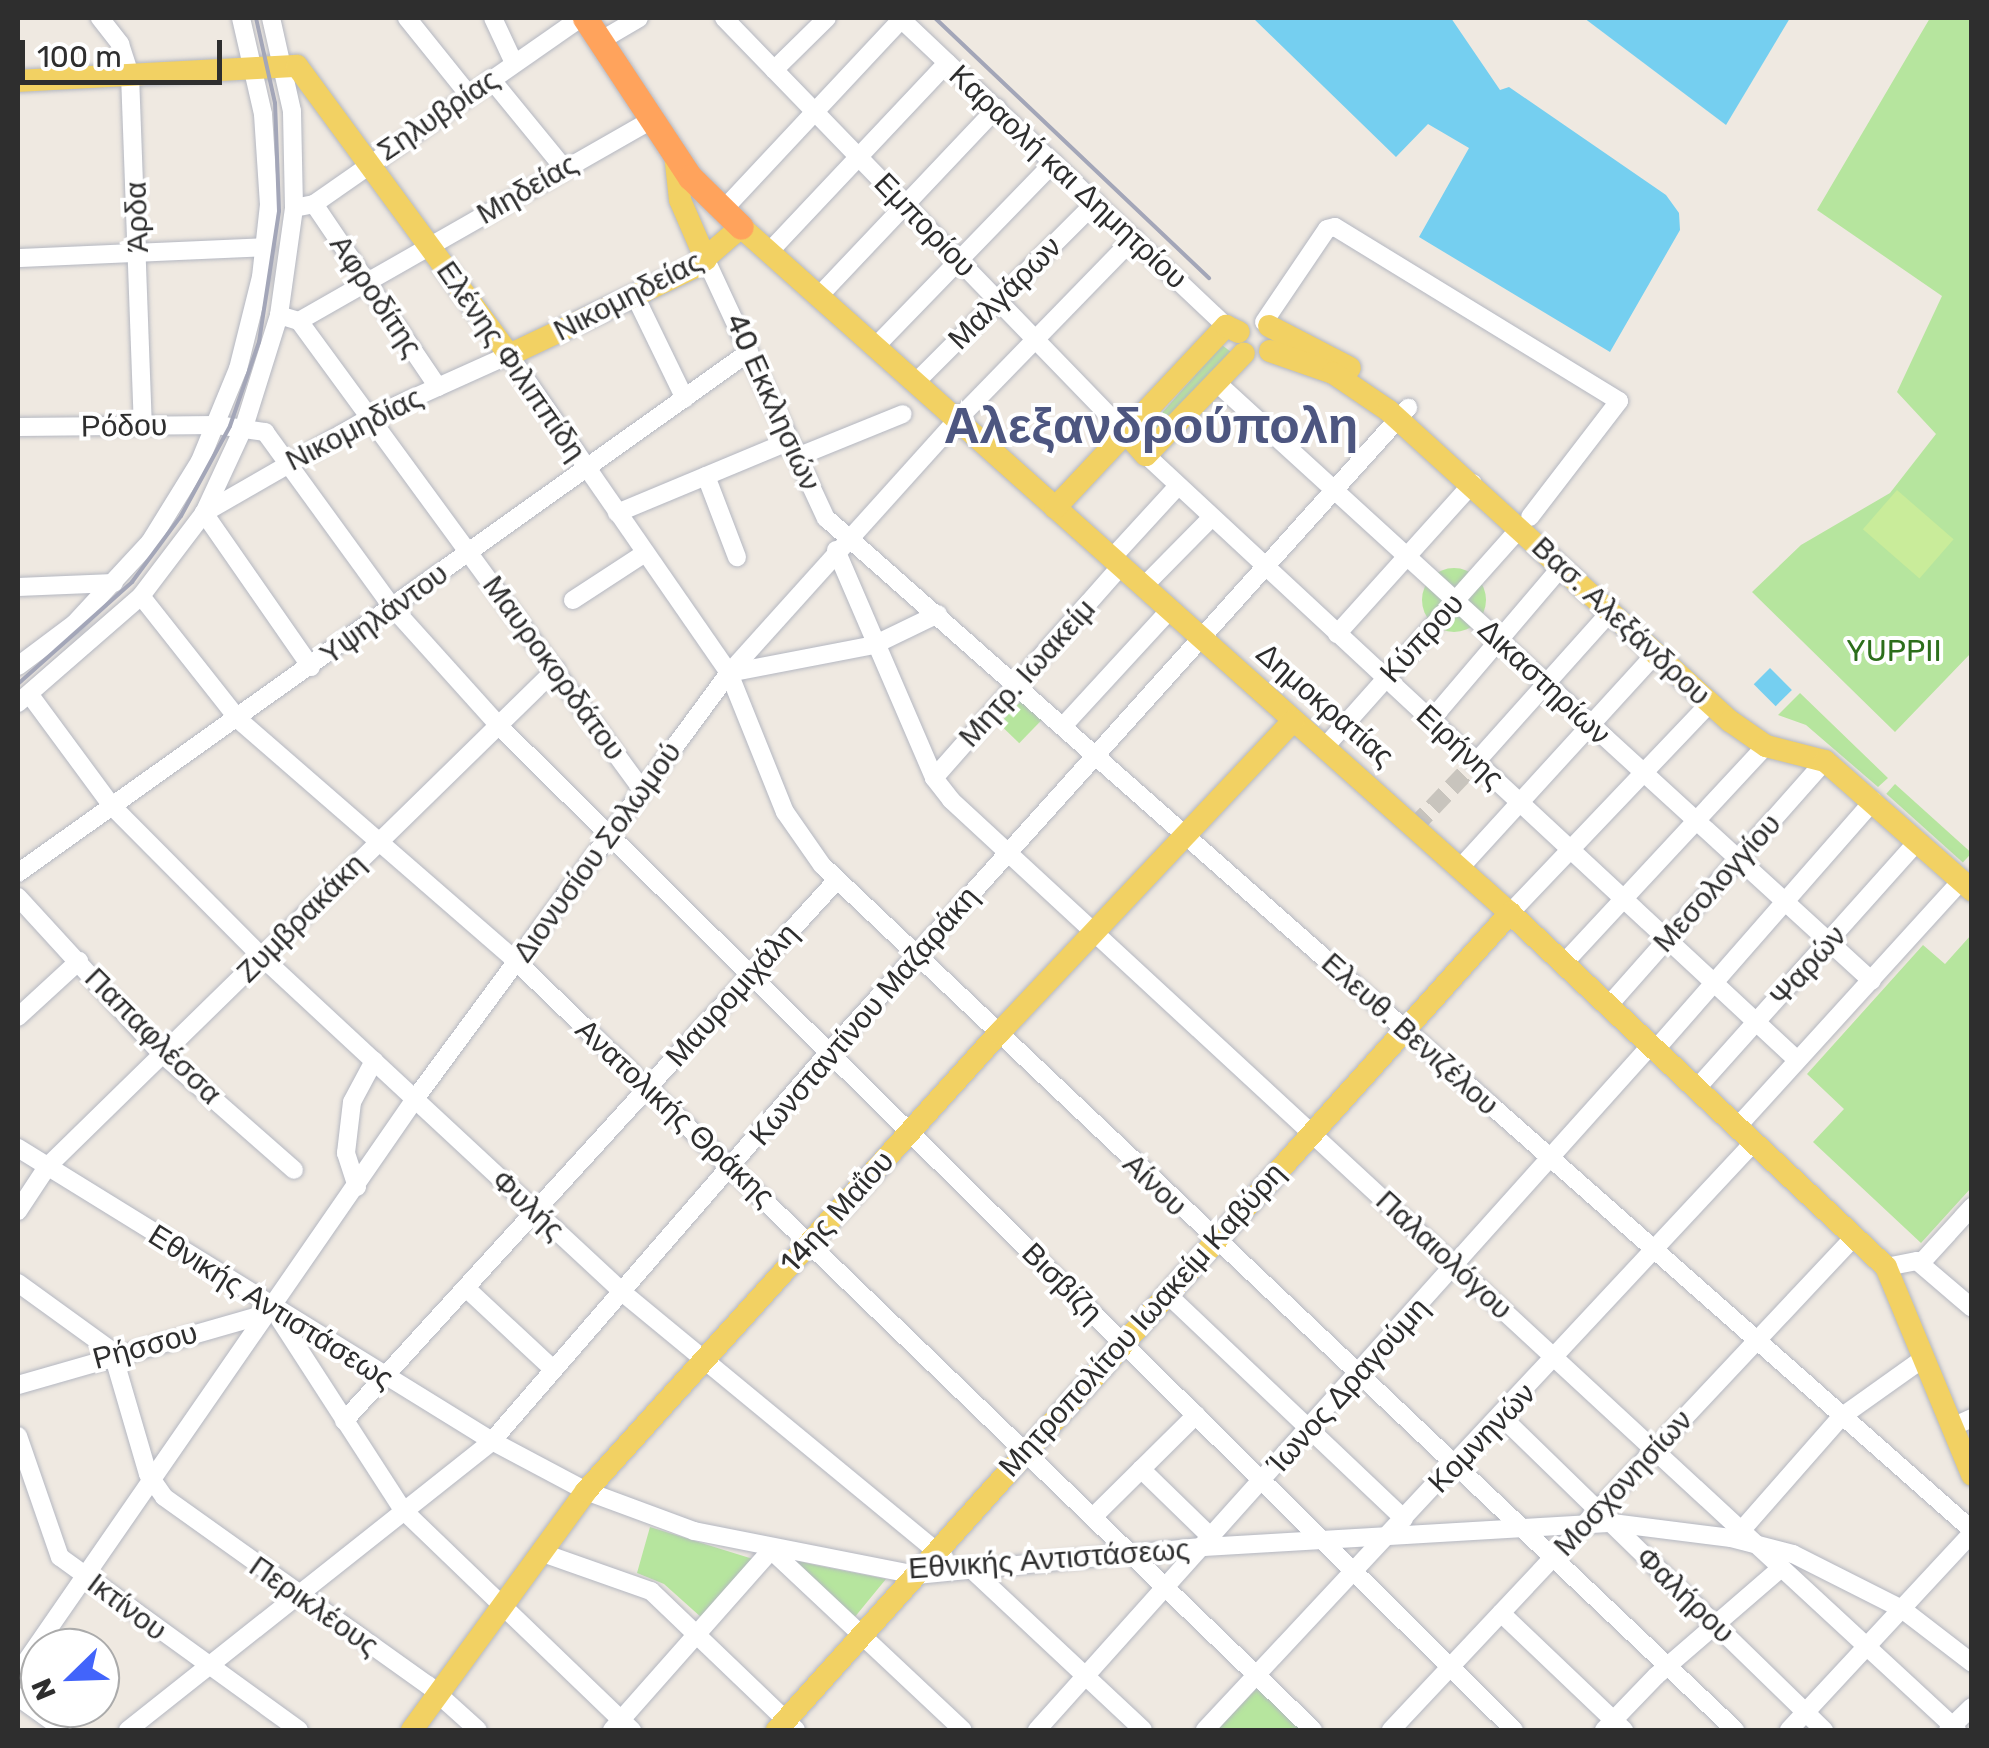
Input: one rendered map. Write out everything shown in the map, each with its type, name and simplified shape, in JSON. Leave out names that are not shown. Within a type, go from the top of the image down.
[{"type":"highway","name":"Δημοκρατίας","points":[[583,18],[675,154],[732,218]]},
{"type":"main road","points":[[18,81],[282,64]]},
{"type":"main road","name":"Ελένης Φιλιππίδη","points":[[282,64],[303,72],[509,355]]},
{"type":"main road","points":[[675,154],[680,200],[706,260]]},
{"type":"main road","name":"Δημοκρατίας","points":[[732,218],[1510,913],[1886,1266],[1924,1358],[1962,1422],[1972,1475]]},
{"type":"main road","name":"Νικομηδείας","points":[[509,355],[706,260],[732,218]]},
{"type":"main road","points":[[1055,508],[1125,432],[1252,321],[1266,324],[1274,336],[1270,352],[1237,337]]},
{"type":"main road","name":"Βασ. Αλεξάνδρου","points":[[1266,324],[1330,355],[1404,414],[1710,703],[1766,746],[1824,761],[1966,886]]},
{"type":"main road","points":[[1146,455],[1216,382],[1237,337]]},
{"type":"main road","name":"Βασ. Αλεξάνδρου","points":[[1270,352],[1332,373],[1404,414],[1473,484],[1528,529]]},
{"type":"main road","name":"Ειρήνης","points":[[1125,432],[1146,455]]},
{"type":"main road","name":"14ης Μαΐου","points":[[412,1730],[586,1491],[999,1034],[1293,721]]},
{"type":"main road","name":"Μητροπολίτου Ιωακείμ Καβύρη","points":[[786,1727],[934,1554],[1403,1027],[1510,913]]},
{"type":"street","name":"Άρδα","points":[[100,18],[120,44],[130,75],[144,425]]},
{"type":"street","points":[[24,699],[140,596],[204,512],[230,426],[266,247],[268,161],[254,67],[241,18]]},
{"type":"street","points":[[18,666],[114,583],[170,511],[230,426],[279,316],[294,208],[294,125],[271,18]]},
{"type":"street","points":[[407,18],[468,95]]},
{"type":"street","points":[[493,18],[514,63]]},
{"type":"street","name":"Σηλυβρίας","points":[[294,208],[314,204],[369,162],[583,18]]},
{"type":"street","points":[[600,41],[638,18]]},
{"type":"street","name":"Εμπορίου","points":[[724,18],[1125,432]]},
{"type":"street","points":[[774,70],[827,18]]},
{"type":"street","points":[[732,218],[813,111],[901,18]]},
{"type":"street","name":"Καραολή και Δημητρίου","points":[[901,18],[1237,337]]},
{"type":"street","points":[[770,252],[947,63]]},
{"type":"street","points":[[491,78],[563,167]]},
{"type":"street","points":[[818,296],[996,108]]},
{"type":"street","name":"Μηδείας","points":[[300,321],[563,167],[652,120]]},
{"type":"street","points":[[876,348],[1054,162]]},
{"type":"street","name":"Μαλγάρων","points":[[916,383],[1096,202]]},
{"type":"street","name":"Αφροδίτης","points":[[314,204],[438,388]]},
{"type":"street","name":"Κύπρου","points":[[1266,324],[1333,227],[1619,400],[1556,484],[1528,529],[1455,600],[1324,748]]},
{"type":"street","name":"Διονυσίου Σολωμού","points":[[18,1673],[83,1574],[274,1312],[414,1100],[729,673],[957,420],[1134,238]]},
{"type":"street","points":[[18,258],[266,247]]},
{"type":"street","name":"40 Εκκλησιών","points":[[706,260],[823,514],[842,544],[874,644],[934,778]]},
{"type":"street","points":[[635,296],[685,399]]},
{"type":"street","points":[[279,316],[300,321]]},
{"type":"street","name":"Μαυροκορδάτου","points":[[300,321],[644,790]]},
{"type":"street","name":"Υψηλάντου","points":[[18,873],[239,720],[749,352]]},
{"type":"street","name":"Νικομηδίας","points":[[204,512],[288,460],[371,417],[509,355]]},
{"type":"street","name":"Ελένης Φιλιππίδη","points":[[509,355],[729,673]]},
{"type":"street","name":"Δικαστηρίων","points":[[1216,382],[1872,981]]},
{"type":"street","points":[[617,513],[706,476],[903,414]]},
{"type":"street","name":"Κωνσταντίνου Μαζαράκη","points":[[128,1730],[492,1441],[1198,637],[1404,414]]},
{"type":"street","name":"Ρόδου","points":[[18,427],[230,426]]},
{"type":"street","name":"Βισβίζη","points":[[230,426],[266,432],[392,607],[501,728],[1514,1730]]},
{"type":"street","name":"Ειρήνης","points":[[1146,455],[1796,1060]]},
{"type":"street","points":[[706,476],[737,557]]},
{"type":"street","points":[[1337,634],[1473,484]]},
{"type":"street","name":"Μητρ. Ιωακείμ","points":[[934,778],[1020,684],[1178,486]]},
{"type":"street","points":[[204,512],[310,667]]},
{"type":"street","points":[[1143,588],[1212,517]]},
{"type":"street","name":"Ελευθ. Βενιζέλου","points":[[842,544],[938,614],[1020,684],[1550,1160],[1972,1531]]},
{"type":"street","points":[[573,600],[645,552]]},
{"type":"street","points":[[1431,720],[1562,566]]},
{"type":"street","points":[[18,587],[114,583]]},
{"type":"street","name":"Ανατολικής Θράκης","points":[[140,596],[239,720],[516,962],[812,1241],[1313,1730]]},
{"type":"street","points":[[1065,724],[1169,611]]},
{"type":"street","points":[[1476,762],[1610,611]]},
{"type":"street","points":[[729,673],[874,644],[938,614]]},
{"type":"street","points":[[1460,868],[1588,722],[1656,654]]},
{"type":"street","name":"Ζυμβρακάκη","points":[[18,1210],[47,1167],[161,1052],[501,728],[556,669]]},
{"type":"street","name":"Αίνου","points":[[729,673],[792,826],[837,880],[1516,1528],[1735,1730]]},
{"type":"street","name":"Φυλής","points":[[24,699],[111,805],[263,958],[622,1292],[706,1358],[934,1554],[973,1569]]},
{"type":"street","points":[[1510,913],[1710,703]]},
{"type":"street","points":[[1564,963],[1766,746]]},
{"type":"street","name":"Μεσολογγίου","points":[[1609,1005],[1824,761]]},
{"type":"street","name":"Παλαιολόγου","points":[[934,778],[1008,854],[1953,1729]]},
{"type":"street","name":"Ίωνος Δραγούμη","points":[[1168,1586],[1873,801]]},
{"type":"street","name":"Ψαρών","points":[[1698,1088],[1918,842]]},
{"type":"street","name":"Μαυρομιχάλη","points":[[344,1421],[837,880]]},
{"type":"street","name":"Κομνηνών","points":[[1205,1730],[1503,1418],[1654,1251],[1746,1134],[1796,1060],[1966,886]]},
{"type":"street","name":"Παπαφλέσσα","points":[[18,898],[161,1052],[294,1170]]},
{"type":"street","points":[[18,1017],[79,960]]},
{"type":"street","points":[[357,1187],[346,1153],[350,1119],[374,1061]]},
{"type":"street","name":"Εθνικής Αντιστάσεως","points":[[18,1148],[274,1312],[492,1441],[586,1491],[771,1550],[916,1575],[1208,1543],[1516,1528],[1598,1519],[1745,1536],[1805,1560],[1902,1609],[1972,1663]]},
{"type":"street","points":[[1921,1264],[1972,1207]]},
{"type":"street","name":"Μοσχονησίων","points":[[1391,1730],[1551,1560],[1598,1519],[1653,1451],[1855,1236]]},
{"type":"street","points":[[1886,1266],[1908,1258],[1921,1264],[1972,1308]]},
{"type":"street","points":[[18,1283],[113,1354],[151,1482]]},
{"type":"street","points":[[466,1288],[554,1370]]},
{"type":"street","points":[[1166,1294],[1404,1519]]},
{"type":"street","points":[[274,1312],[403,1510],[621,1727],[771,1550],[964,1730]]},
{"type":"street","name":"Ρήσσου","points":[[18,1384],[113,1354],[274,1312]]},
{"type":"street","points":[[1745,1536],[1841,1417],[1924,1358]]},
{"type":"street","points":[[1094,1516],[1196,1415]]},
{"type":"street","name":"Φαλήρου","points":[[1503,1418],[1598,1519],[1718,1626],[1824,1730]]},
{"type":"street","name":"Ικτίνου","points":[[18,1436],[56,1552],[207,1667],[299,1730]]},
{"type":"street","points":[[1141,1469],[1208,1543]]},
{"type":"street","name":"Περικλέους","points":[[151,1482],[177,1509],[438,1694],[478,1730]]},
{"type":"street","points":[[1790,1730],[1972,1531]]},
{"type":"street","points":[[540,1552],[651,1591],[786,1727]]},
{"type":"street","points":[[1501,1613],[1614,1727],[1666,1666],[1718,1626],[1781,1568]]},
{"type":"street","points":[[973,1569],[1144,1730]]},
{"type":"street","points":[[1037,1730],[1168,1586]]},
{"type":"street","points":[[18,1697],[64,1730]]},
{"type":"street","points":[[1953,1729],[1972,1706]]},
{"type":"green space","name":"YUPPII","points":[[1930,18],[1971,18],[1971,653],[1895,732],[1752,592],[1801,545],[1890,493],[1936,434],[1897,392],[1942,296],[1817,210]]},
{"type":"green space","points":[[1222,345],[1231,352],[1153,434],[1145,432]]},
{"type":"green space","points":[[1897,490],[1954,539],[1919,578],[1863,529]]},
{"type":"green space","points":[[1454,568],[1477,577],[1486,600],[1477,623],[1454,632],[1431,623],[1422,600],[1431,577]]},
{"type":"green space","points":[[1800,693],[1888,778],[1878,787],[1806,725],[1778,715]]},
{"type":"green space","points":[[1022,700],[1042,719],[1019,743],[999,724]]},
{"type":"green space","points":[[1895,784],[1972,853],[1963,863],[1886,794]]},
{"type":"green space","points":[[1971,935],[1971,1188],[1921,1243],[1813,1142],[1844,1109],[1807,1074],[1923,945],[1945,964]]},
{"type":"green space","points":[[650,1527],[753,1559],[702,1618],[664,1584],[637,1573]]},
{"type":"green space","points":[[789,1559],[815,1565],[886,1579],[854,1618]]},
{"type":"green space","points":[[1258,1687],[1302,1730],[1217,1730]]},
{"type":"water","points":[[1253,18],[1451,18],[1500,90],[1509,87],[1666,195],[1679,213],[1680,230],[1610,352],[1419,237],[1469,148],[1428,124],[1396,157]]},
{"type":"water","points":[[1584,18],[1790,18],[1726,125]]},
{"type":"water","points":[[1770,668],[1792,690],[1776,706],[1754,684]]},
{"type":"tunnel","points":[[1414,827],[1476,762]]},
{"type":"railway","points":[[18,684],[132,582],[181,516],[230,426],[259,342],[279,211],[275,103],[256,18]]},
{"type":"railway","points":[[935,18],[1209,278]]},
{"type":"district","name":"Αλεξανδρούπολη","points":[[1151,427]]}]
